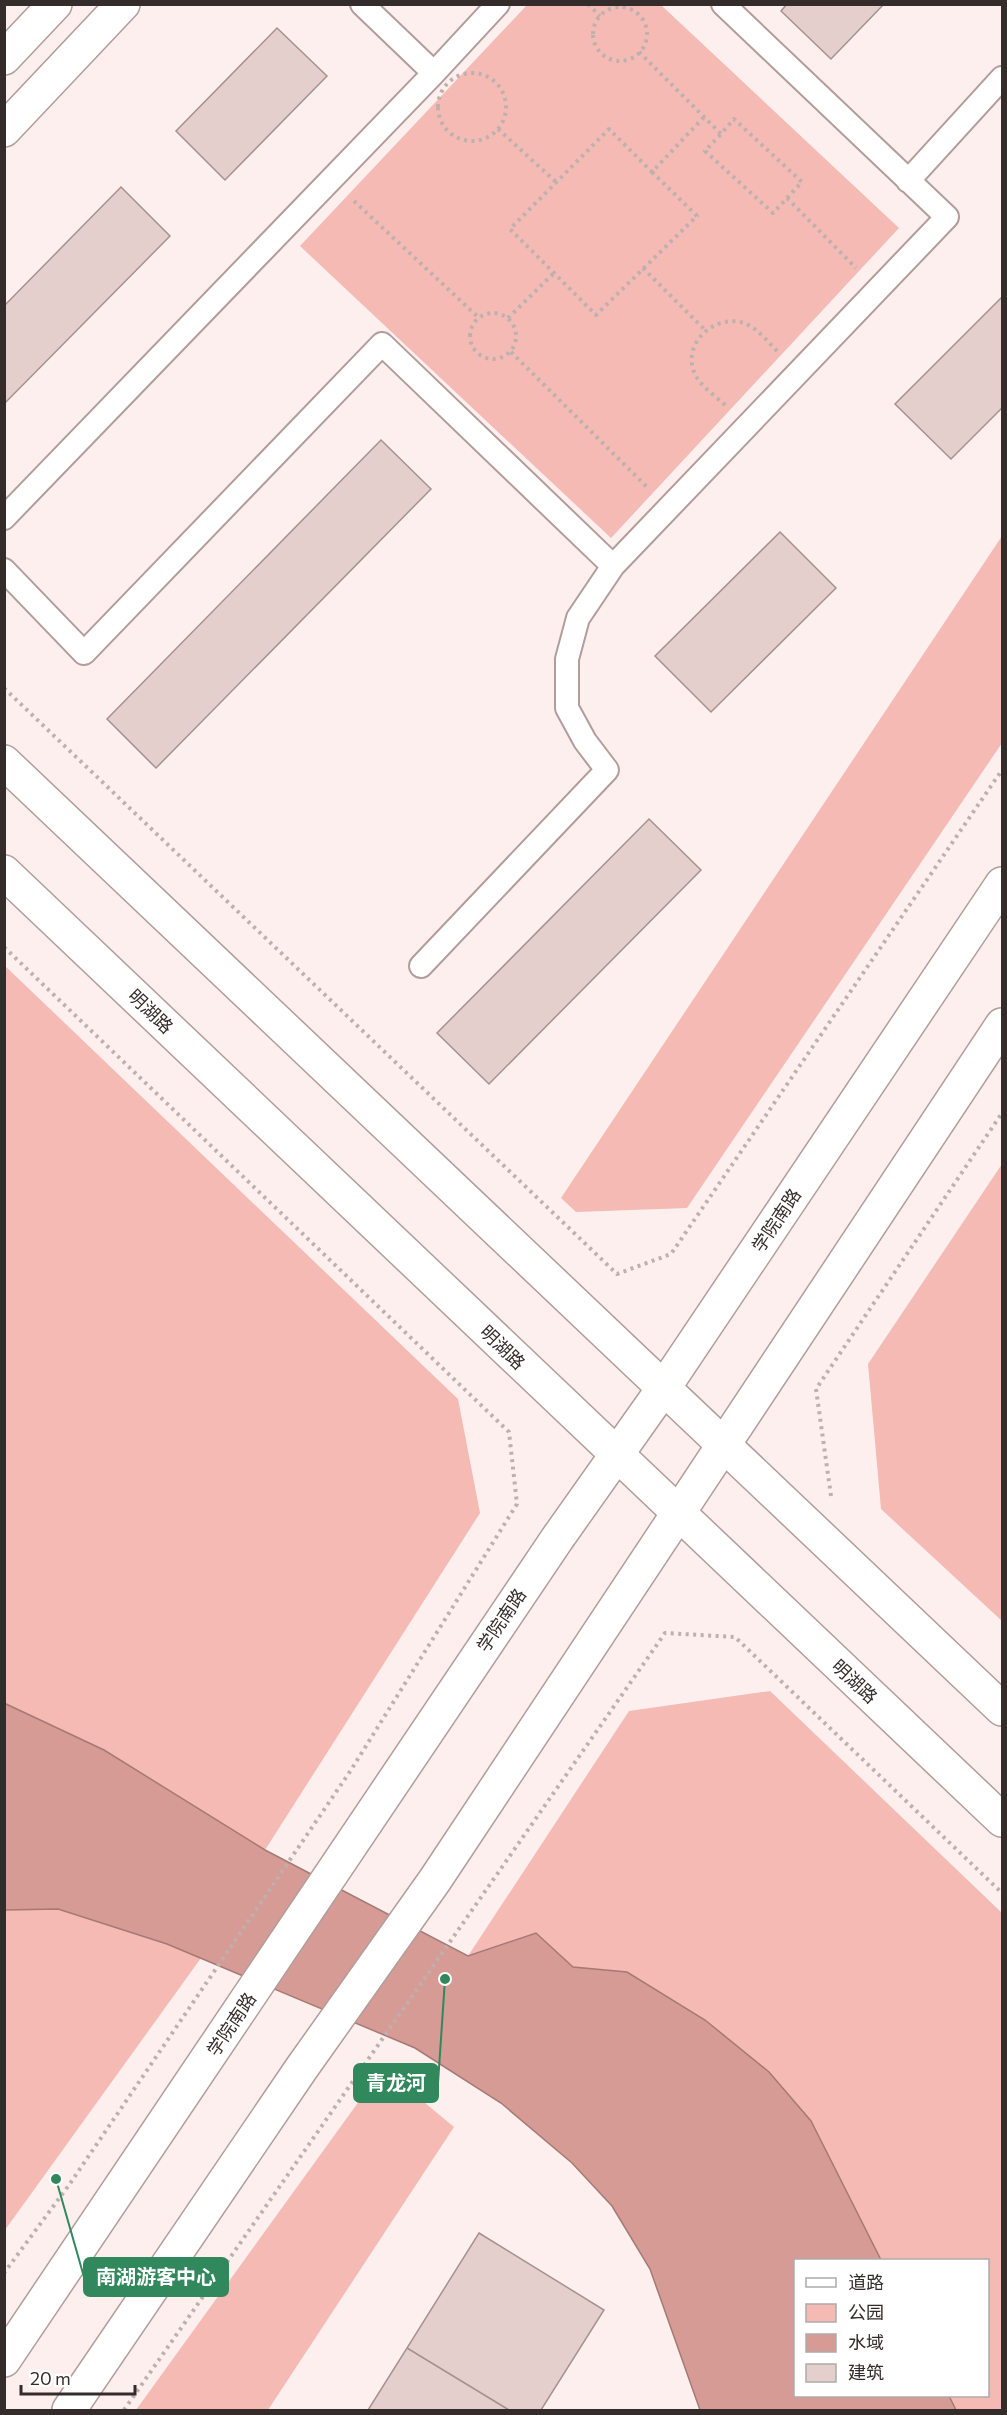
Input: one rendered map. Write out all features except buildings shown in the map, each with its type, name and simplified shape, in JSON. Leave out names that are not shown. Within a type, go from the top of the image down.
[{"type":"main road","points":[[4,58],[55,4]]},
{"type":"main road","points":[[4,130],[123,4]]},
{"type":"main road","points":[[4,762],[1002,1709]]},
{"type":"main road","name":"明湖路","points":[[4,872],[614,1454],[1002,1820]]},
{"type":"main road","name":"学院南路","points":[[4,2360],[614,1454],[663,1389],[1002,884]]},
{"type":"main road","points":[[69,2410],[301,2069],[435,1880],[678,1514],[723,1442],[1002,1025]]},
{"type":"lane","points":[[362,4],[434,73]]},
{"type":"lane","points":[[4,518],[332,180],[498,4]]},
{"type":"lane","points":[[421,966],[607,771],[585,741],[567,708],[567,659],[578,618],[613,566],[947,217],[723,4]]},
{"type":"lane","points":[[908,181],[1002,78]]},
{"type":"lane","points":[[4,570],[84,653],[382,344],[613,566]]},
{"type":"path","points":[[588,4],[600,16]]},
{"type":"path","points":[[625,7],[640,16],[646,33],[646,42],[639,52],[619,61],[603,55],[597,48],[593,31],[600,16],[615,8],[625,7]]},
{"type":"path","points":[[639,52],[721,134]]},
{"type":"path","points":[[476,72],[495,81],[502,89],[507,110],[498,129],[489,137],[478,141],[466,141],[450,133],[439,119],[437,107],[439,95],[446,85],[455,77],[476,72]]},
{"type":"path","points":[[652,172],[704,117]]},
{"type":"path","points":[[734,119],[802,182],[773,213],[705,151],[721,134],[734,119]]},
{"type":"path","points":[[498,129],[556,182]]},
{"type":"path","points":[[609,129],[652,172],[696,216],[596,315],[510,229],[609,129]]},
{"type":"path","points":[[332,180],[479,318]]},
{"type":"path","points":[[787,198],[858,270]]},
{"type":"path","points":[[643,268],[705,330]]},
{"type":"path","points":[[508,318],[554,273]]},
{"type":"path","points":[[494,313],[508,318],[517,331],[515,346],[511,352],[498,360],[490,360],[477,353],[472,346],[470,331],[479,318],[494,313]]},
{"type":"path","points":[[747,427],[700,381],[693,370],[693,354],[697,341],[705,330],[725,321],[744,323],[758,331],[798,373]]},
{"type":"path","points":[[511,352],[668,508]]},
{"type":"path","points":[[4,688],[617,1274],[671,1254],[1002,770]]},
{"type":"path","points":[[4,947],[509,1432],[517,1504],[328,1803],[69,2185],[4,2272]]},
{"type":"path","points":[[831,1497],[816,1389],[1002,1113]]},
{"type":"path","points":[[124,2410],[665,1633],[735,1637],[1002,1893]]},
{"type":"green space","points":[[527,5],[661,5],[899,228],[611,538],[300,246]]},
{"type":"green space","points":[[1002,536],[1002,743],[687,1208],[576,1212],[561,1198]]},
{"type":"green space","points":[[4,965],[458,1399],[480,1513],[265,1850],[104,1750],[5,1703]]},
{"type":"green space","points":[[1002,1164],[1002,1621],[881,1509],[868,1364]]},
{"type":"green space","points":[[770,1691],[1002,1913],[1002,2410],[956,2410],[950,2397],[989,2397],[989,2259],[880,2259],[811,2121],[627,1972],[573,1967],[536,1933],[468,1956],[629,1711]]},
{"type":"green space","points":[[58,1909],[167,1944],[201,1958],[5,2230],[5,1910]]},
{"type":"green space","points":[[383,2068],[454,2127],[268,2410],[136,2410]]},
{"type":"water","points":[[4,1703],[104,1750],[265,1850],[468,1956],[536,1933],[573,1967],[627,1972],[705,2020],[769,2072],[811,2121],[880,2259],[794,2259],[794,2397],[950,2397],[956,2410],[700,2410],[650,2269],[612,2206],[572,2163],[501,2103],[415,2048],[167,1944],[58,1909],[5,1910]]},
{"type":"place","name":"青龙河","points":[[445,1979]]},
{"type":"place","name":"南湖游客中心","points":[[56,2179]]}]
